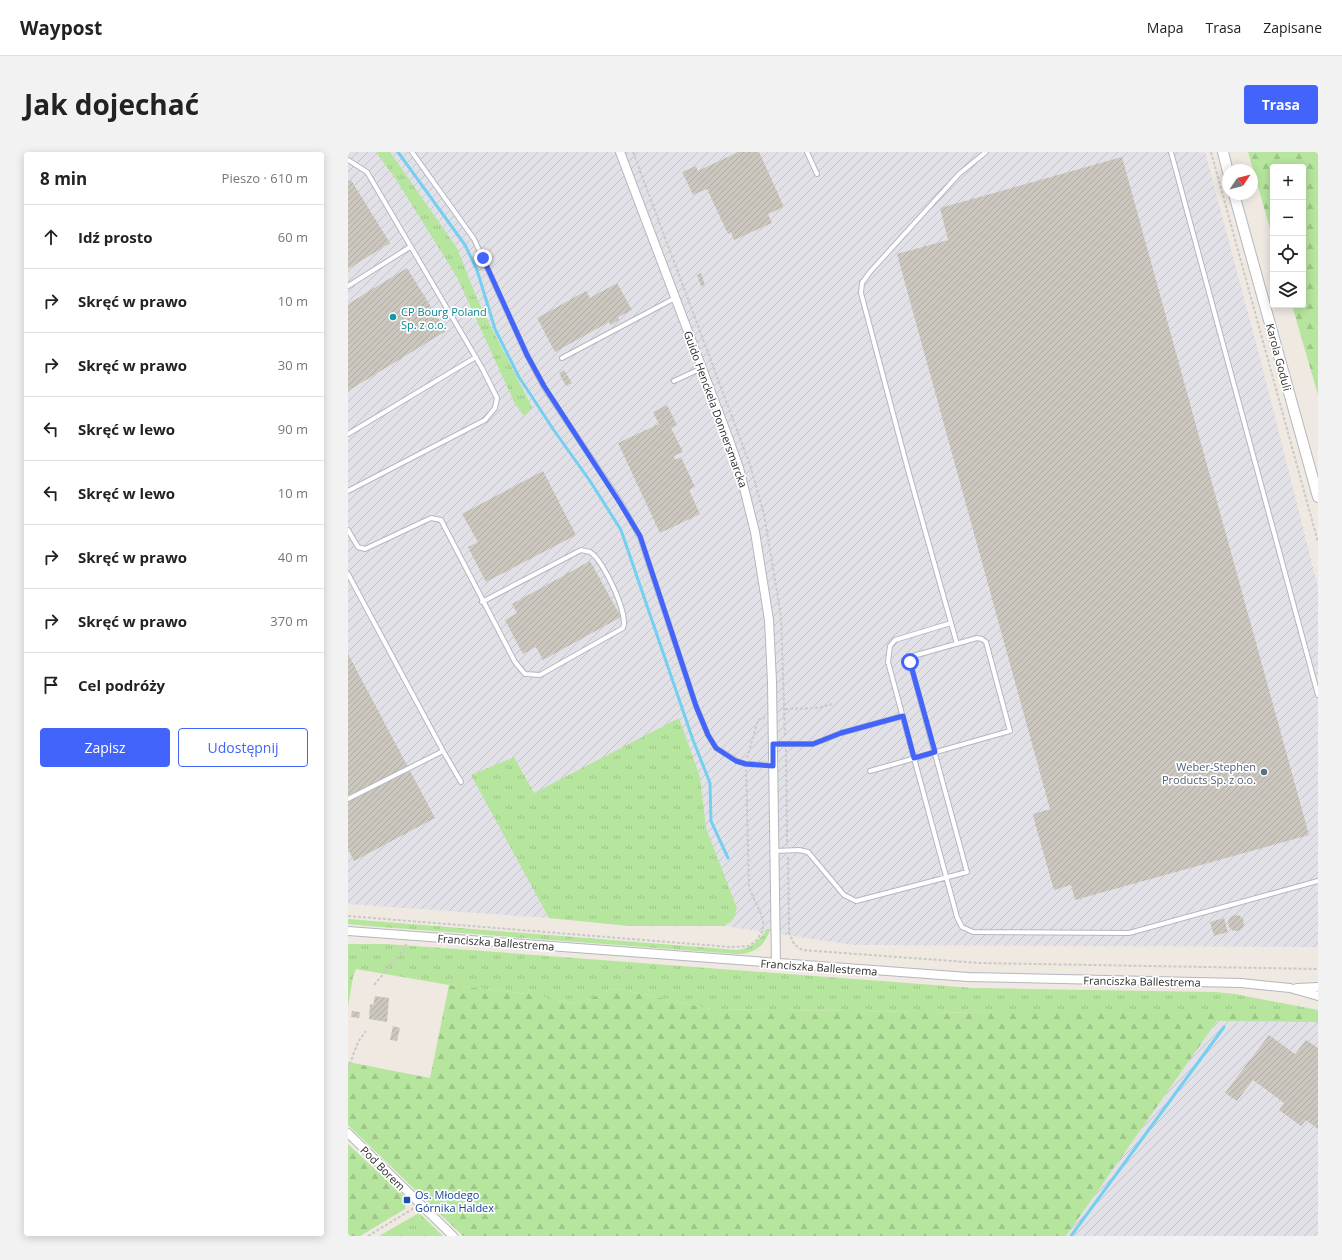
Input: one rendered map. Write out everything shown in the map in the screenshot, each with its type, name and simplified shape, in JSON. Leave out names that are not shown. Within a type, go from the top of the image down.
[{"type":"street","name":"Guido Henckela Donnersmarcka","points":[[620,152],[703,368],[739,468],[756,538],[766,594],[771,649],[776,964]]},
{"type":"street","points":[[1223,152],[1226,164]]},
{"type":"street","name":"Karola Goduli","points":[[1236,200],[1318,497]]},
{"type":"street","name":"Franciszka Ballestrema","points":[[348,931],[968,978],[1235,983],[1290,988],[1318,987]]},
{"type":"street","name":"Franciszka Ballestrema","points":[[1290,988],[1318,996]]},
{"type":"street","name":"Pod Borem","points":[[348,1133],[453,1236]]},
{"type":"lane","points":[[412,152],[474,239],[527,355],[544,386],[640,536],[696,706],[708,735],[716,748],[736,761],[746,764],[773,766]]},
{"type":"lane","points":[[807,152],[817,174]]},
{"type":"lane","points":[[957,644],[908,470],[861,293],[862,283],[870,272],[959,174],[986,152]]},
{"type":"lane","points":[[1171,152],[1318,695]]},
{"type":"lane","points":[[348,160],[367,172],[476,357],[497,398],[495,408],[485,420],[348,491]]},
{"type":"lane","points":[[348,286],[410,247]]},
{"type":"lane","points":[[562,358],[675,298]]},
{"type":"lane","points":[[348,434],[476,357]]},
{"type":"lane","points":[[674,381],[703,368]]},
{"type":"lane","points":[[348,530],[358,547],[365,549],[432,518],[441,520],[482,602],[515,662],[525,674],[540,675],[623,628],[625,623],[622,605],[599,562],[591,552],[581,550],[482,602]]},
{"type":"lane","points":[[348,574],[460,782]]},
{"type":"lane","points":[[951,623],[904,636],[895,640],[890,646],[888,662],[946,878],[957,917],[962,927],[973,932],[1129,932],[1318,881]]},
{"type":"lane","points":[[775,851],[799,850],[808,852],[844,895],[852,901],[860,901],[967,872],[935,752],[910,662],[913,656],[977,638],[986,642],[1010,731],[935,752],[914,758],[870,771]]},
{"type":"lane","points":[[773,744],[813,744],[841,733],[903,716]]},
{"type":"lane","points":[[348,799],[443,751]]},
{"type":"path","points":[[633,152],[750,465],[762,507],[781,616],[786,745],[789,932],[794,944],[802,950],[814,953],[980,963],[1318,969]]},
{"type":"path","points":[[1211,152],[1318,542]]},
{"type":"path","points":[[785,709],[818,708],[832,704]]},
{"type":"path","points":[[747,759],[757,721],[760,718]]},
{"type":"path","points":[[348,916],[730,947],[748,946],[757,940],[763,930],[764,922],[748,888],[746,769]]},
{"type":"path","points":[[374,985],[404,948],[408,936]]},
{"type":"path","points":[[348,1069],[358,1042],[366,1031]]},
{"type":"path","points":[[368,1236],[421,1205]]},
{"type":"shaded area","points":[[348,152],[1205,152],[1260,358],[1318,587],[1318,947],[854,945],[724,926],[630,926],[549,918],[348,904]]},
{"type":"shaded area","points":[[1217,1021],[1318,1022],[1318,1236],[1066,1236]]},
{"type":"green space","points":[[376,152],[390,152],[457,248],[478,301],[532,407],[524,416],[514,402],[457,277],[397,181]]},
{"type":"green space","points":[[1248,152],[1318,152],[1318,395],[1293,308],[1306,308],[1306,164],[1270,164],[1270,229],[1258,187],[1258,164],[1251,164]]},
{"type":"green space","points":[[679,718],[700,777],[706,828],[737,908],[733,920],[724,926],[630,926],[549,918],[471,775],[514,757],[534,793]]},
{"type":"green space","points":[[348,919],[737,950],[751,946],[767,929],[770,929],[762,945],[758,948],[748,953],[736,954],[368,926],[348,924]]},
{"type":"green space","points":[[348,944],[386,944],[973,988],[1215,992],[1235,994],[1318,1010],[1318,1013],[997,1013],[711,1009],[614,988],[577,1004],[529,994],[449,985],[356,969],[353,977],[348,976]]},
{"type":"green space","points":[[348,976],[353,977],[348,1007]]},
{"type":"green space","points":[[449,985],[529,994],[577,1004],[614,988],[711,1009],[997,1013],[1318,1013],[1318,1022],[1217,1021],[1066,1236],[463,1236],[348,1125],[348,1062],[430,1078]]},
{"type":"green space","points":[[348,1144],[406,1198],[405,1209],[360,1236],[348,1236]]},
{"type":"green space","points":[[419,1213],[443,1236],[379,1236]]},
{"type":"building","points":[[738,152],[759,152],[784,207],[768,214],[772,223],[734,240],[731,232],[728,234],[707,189],[693,195],[682,172],[696,166],[698,171]]},
{"type":"building","points":[[1122,157],[1309,835],[1075,900],[1071,885],[1054,890],[1036,827],[1033,814],[1050,809],[897,254],[948,240],[940,208]]},
{"type":"building","points":[[351,180],[390,243],[348,269],[348,182]]},
{"type":"building","name":"CP Bourg Poland Sp. z o.o.","points":[[407,268],[446,331],[348,391],[348,304]]},
{"type":"building","points":[[701,273],[705,285],[701,286],[697,275]]},
{"type":"building","points":[[617,283],[632,310],[618,317],[619,320],[611,325],[609,322],[555,352],[537,318],[586,291],[590,298]]},
{"type":"building","points":[[564,370],[572,383],[566,386],[559,373]]},
{"type":"building","points":[[667,405],[677,425],[671,428],[683,452],[674,456],[675,460],[681,457],[695,487],[689,490],[700,514],[660,533],[618,443],[659,424],[653,412]]},
{"type":"building","points":[[543,471],[576,535],[486,582],[468,547],[478,542],[462,514]]},
{"type":"building","points":[[590,561],[621,617],[543,660],[536,647],[523,654],[505,620],[517,613],[512,604]]},
{"type":"building","points":[[348,654],[435,818],[354,861],[348,849]]},
{"type":"building","points":[[1233,915],[1239,915],[1244,920],[1242,929],[1239,931],[1233,931],[1228,926],[1228,920]]},
{"type":"building","points":[[1224,918],[1228,932],[1214,936],[1210,922]]},
{"type":"building","points":[[375,996],[389,998],[387,1022],[369,1019],[370,1004],[373,1005]]},
{"type":"building","points":[[352,1011],[360,1012],[359,1018],[351,1017]]},
{"type":"building","points":[[393,1026],[400,1028],[397,1041],[390,1040]]},
{"type":"building","points":[[1269,1035],[1295,1054],[1306,1040],[1318,1048],[1318,1129],[1306,1120],[1301,1126],[1279,1110],[1284,1103],[1253,1080],[1237,1101],[1225,1093]]},
{"type":"waterway","points":[[398,152],[465,245],[477,270],[495,329],[519,377],[553,429],[590,481],[621,530],[693,740],[710,783],[711,821],[728,858]]},
{"type":"waterway","points":[[1071,1236],[1224,1027]]},
{"type":"place","name":"CP Bourg Poland Sp. z o.o.","points":[[393,317]]},
{"type":"place","name":"Weber-Stephen Products Sp. z o.o.","points":[[1264,772]]},
{"type":"place","name":"Os. Młodego Górnika Haldex","points":[[407,1200]]},
{"type":"route","points":[[483,258],[527,355],[544,386],[640,536],[702,723],[716,748],[726,756],[736,761],[746,764],[773,766],[773,744],[813,744],[841,733],[903,716],[914,758],[935,752],[910,662]]}]
